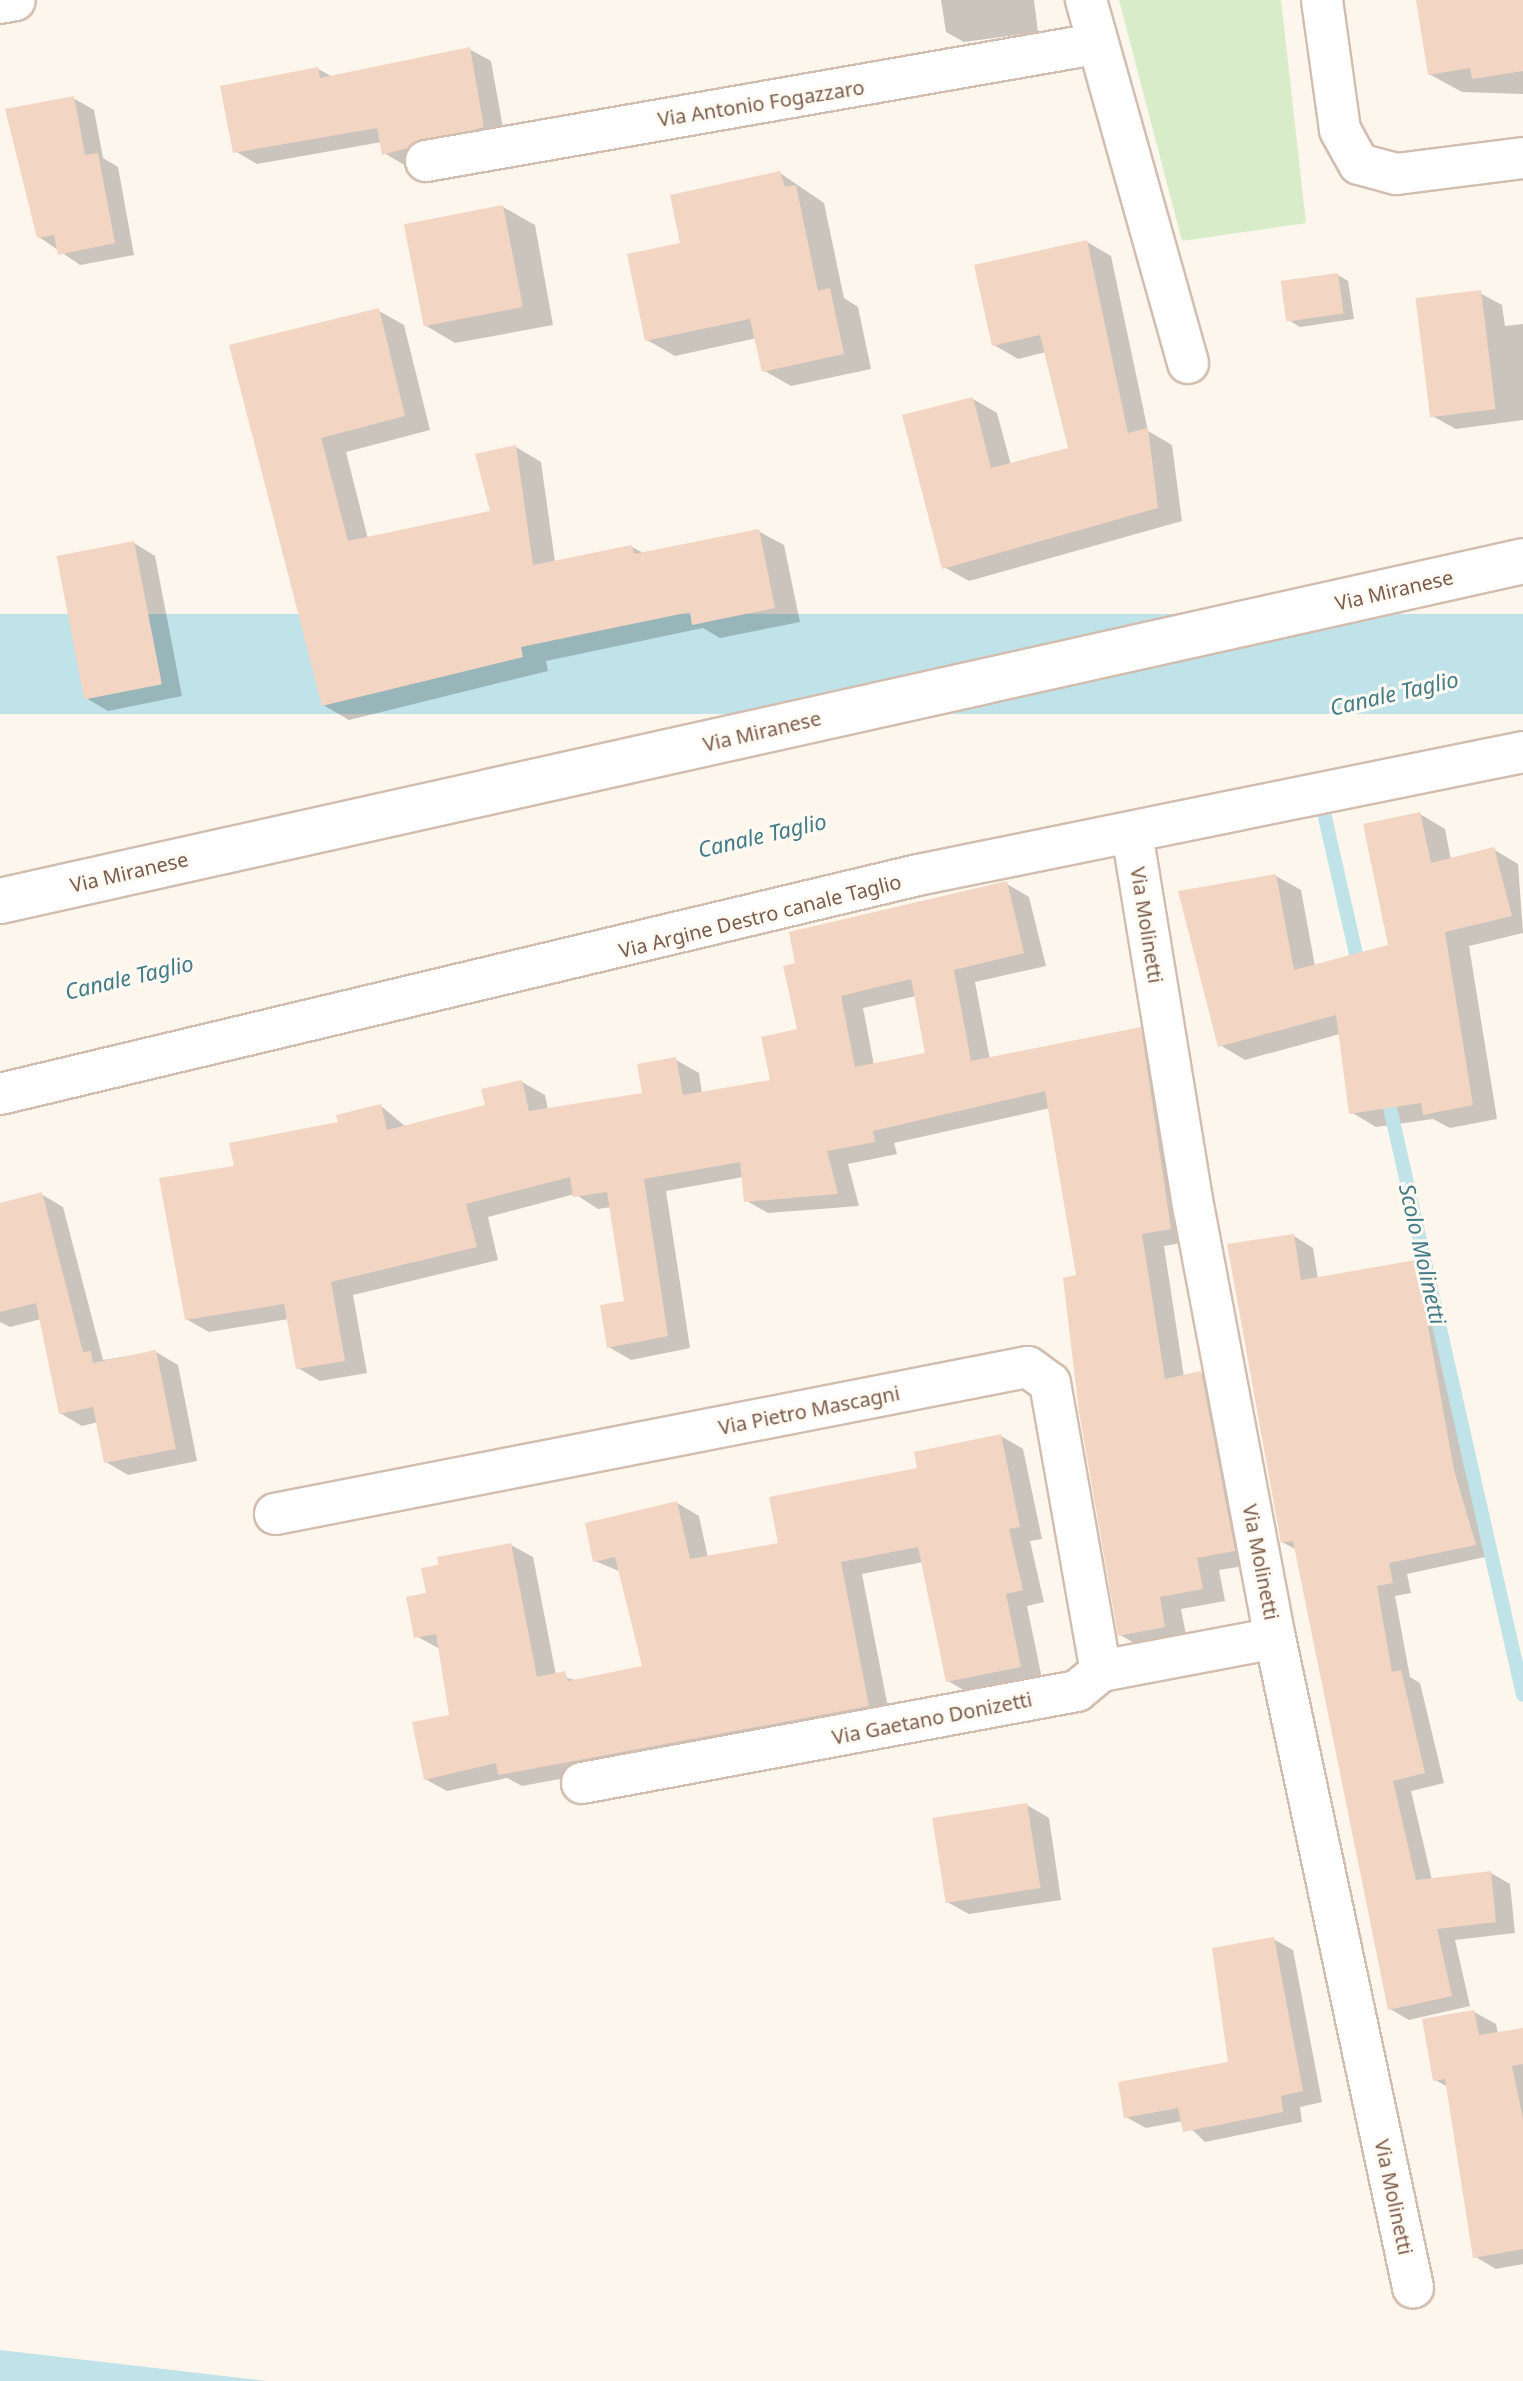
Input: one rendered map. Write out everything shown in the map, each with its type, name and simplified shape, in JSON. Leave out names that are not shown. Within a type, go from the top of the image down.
[{"type":"main road","name":"Via Miranese","points":[[0,901],[1523,561]]},
{"type":"street","points":[[0,3],[15,0]]},
{"type":"street","points":[[1086,0],[1095,44],[1188,363]]},
{"type":"street","points":[[1322,0],[1340,130],[1347,153],[1377,171],[1523,158]]},
{"type":"street","name":"Via Antonio Fogazzaro","points":[[426,161],[1095,44]]},
{"type":"street","name":"Via Argine Destro canale Taglio","points":[[0,1094],[918,875],[1523,752]]},
{"type":"street","name":"Via Molinetti","points":[[1132,833],[1275,1638],[1413,2287]]},
{"type":"street","name":"Via Pietro Mascagni","points":[[275,1514],[1028,1367],[1050,1383],[1101,1671]]},
{"type":"street","name":"Via Gaetano Donizetti","points":[[582,1783],[1077,1691],[1101,1671],[1275,1638]]},
{"type":"green space","points":[[1119,0],[1281,0],[1306,223],[1182,241]]},
{"type":"water","name":"Canale Taglio","points":[[0,614],[1523,614],[1523,714],[0,714]]},
{"type":"water","points":[[0,2350],[266,2381],[0,2381]]},
{"type":"building","points":[[1416,0],[1523,0],[1523,71],[1472,79],[1470,68],[1428,75]]},
{"type":"building","points":[[470,47],[484,127],[382,155],[377,128],[233,153],[220,86],[318,67],[320,78]]},
{"type":"building","points":[[74,96],[85,155],[98,153],[115,243],[58,255],[54,235],[37,238],[5,109]]},
{"type":"building","points":[[780,171],[785,187],[796,185],[818,291],[830,288],[844,354],[762,372],[750,319],[645,341],[627,254],[680,243],[670,195]]},
{"type":"building","points":[[503,205],[523,307],[424,326],[404,224]]},
{"type":"building","points":[[1087,240],[1128,433],[1148,428],[1158,508],[942,569],[902,415],[973,397],[991,468],[1068,448],[1040,335],[992,346],[974,265]]},
{"type":"building","points":[[1338,273],[1344,314],[1286,322],[1281,281]]},
{"type":"building","points":[[1481,290],[1496,409],[1430,417],[1415,298]]},
{"type":"building","points":[[379,308],[405,416],[321,438],[348,541],[490,511],[475,454],[516,445],[533,565],[632,545],[634,554],[759,529],[775,608],[692,625],[690,612],[521,647],[523,657],[322,706],[229,345]]},
{"type":"building","points":[[134,541],[162,684],[84,699],[56,556]]},
{"type":"building","points":[[1420,812],[1431,863],[1494,847],[1512,916],[1445,932],[1473,1105],[1423,1115],[1421,1103],[1349,1114],[1336,1015],[1218,1047],[1178,891],[1276,874],[1294,970],[1388,945],[1363,824]]},
{"type":"building","points":[[1007,881],[1024,953],[954,970],[971,1061],[1141,1027],[1171,1229],[1142,1234],[1165,1379],[1201,1371],[1235,1551],[1197,1558],[1203,1589],[1160,1597],[1165,1627],[1118,1636],[1079,1412],[1063,1278],[1076,1275],[1045,1091],[873,1131],[875,1142],[827,1151],[838,1194],[744,1202],[740,1162],[644,1179],[668,1336],[607,1348],[600,1305],[624,1301],[607,1192],[573,1197],[570,1177],[466,1204],[477,1247],[331,1282],[345,1361],[296,1369],[284,1304],[185,1320],[159,1178],[234,1166],[229,1143],[338,1122],[336,1115],[381,1104],[387,1130],[485,1105],[481,1089],[522,1080],[529,1111],[642,1093],[637,1064],[676,1057],[683,1095],[770,1080],[761,1037],[797,1029],[783,966],[795,963],[789,932]],"holes":[[[911,979],[925,1053],[855,1067],[841,996]]]},
{"type":"building","points":[[42,1192],[83,1352],[91,1351],[93,1363],[156,1350],[176,1449],[104,1463],[93,1407],[59,1414],[36,1303],[0,1312],[0,1203]]},
{"type":"building","points":[[1294,1234],[1301,1280],[1416,1260],[1454,1470],[1476,1545],[1389,1563],[1393,1583],[1377,1586],[1392,1672],[1401,1670],[1425,1773],[1393,1781],[1416,1880],[1491,1871],[1496,1922],[1437,1929],[1452,1996],[1388,2010],[1293,1541],[1281,1543],[1227,1244]]},
{"type":"building","points":[[1001,1434],[1020,1527],[1009,1529],[1023,1590],[1006,1594],[1021,1667],[946,1682],[918,1547],[841,1562],[869,1706],[498,1775],[496,1763],[424,1780],[412,1722],[449,1715],[436,1634],[414,1638],[406,1597],[426,1593],[421,1568],[438,1565],[437,1557],[511,1543],[537,1677],[565,1671],[568,1681],[642,1666],[615,1557],[593,1562],[585,1523],[677,1501],[690,1559],[778,1543],[769,1497],[917,1468],[914,1452]]},
{"type":"building","points":[[1027,1803],[1040,1888],[946,1903],[932,1818]]},
{"type":"building","points":[[1274,1937],[1303,2091],[1281,2096],[1283,2112],[1183,2132],[1178,2108],[1124,2118],[1118,2082],[1228,2062],[1212,1948]]},
{"type":"building","points":[[1474,2010],[1479,2035],[1523,2028],[1523,2064],[1512,2066],[1523,2119],[1523,2249],[1473,2258],[1445,2079],[1433,2081],[1422,2019]]},
{"type":"waterway","name":"Scolo Molinetti","points":[[1324,813],[1360,972]]},
{"type":"waterway","name":"Scolo Molinetti","points":[[1386,1090],[1523,1695]]}]
